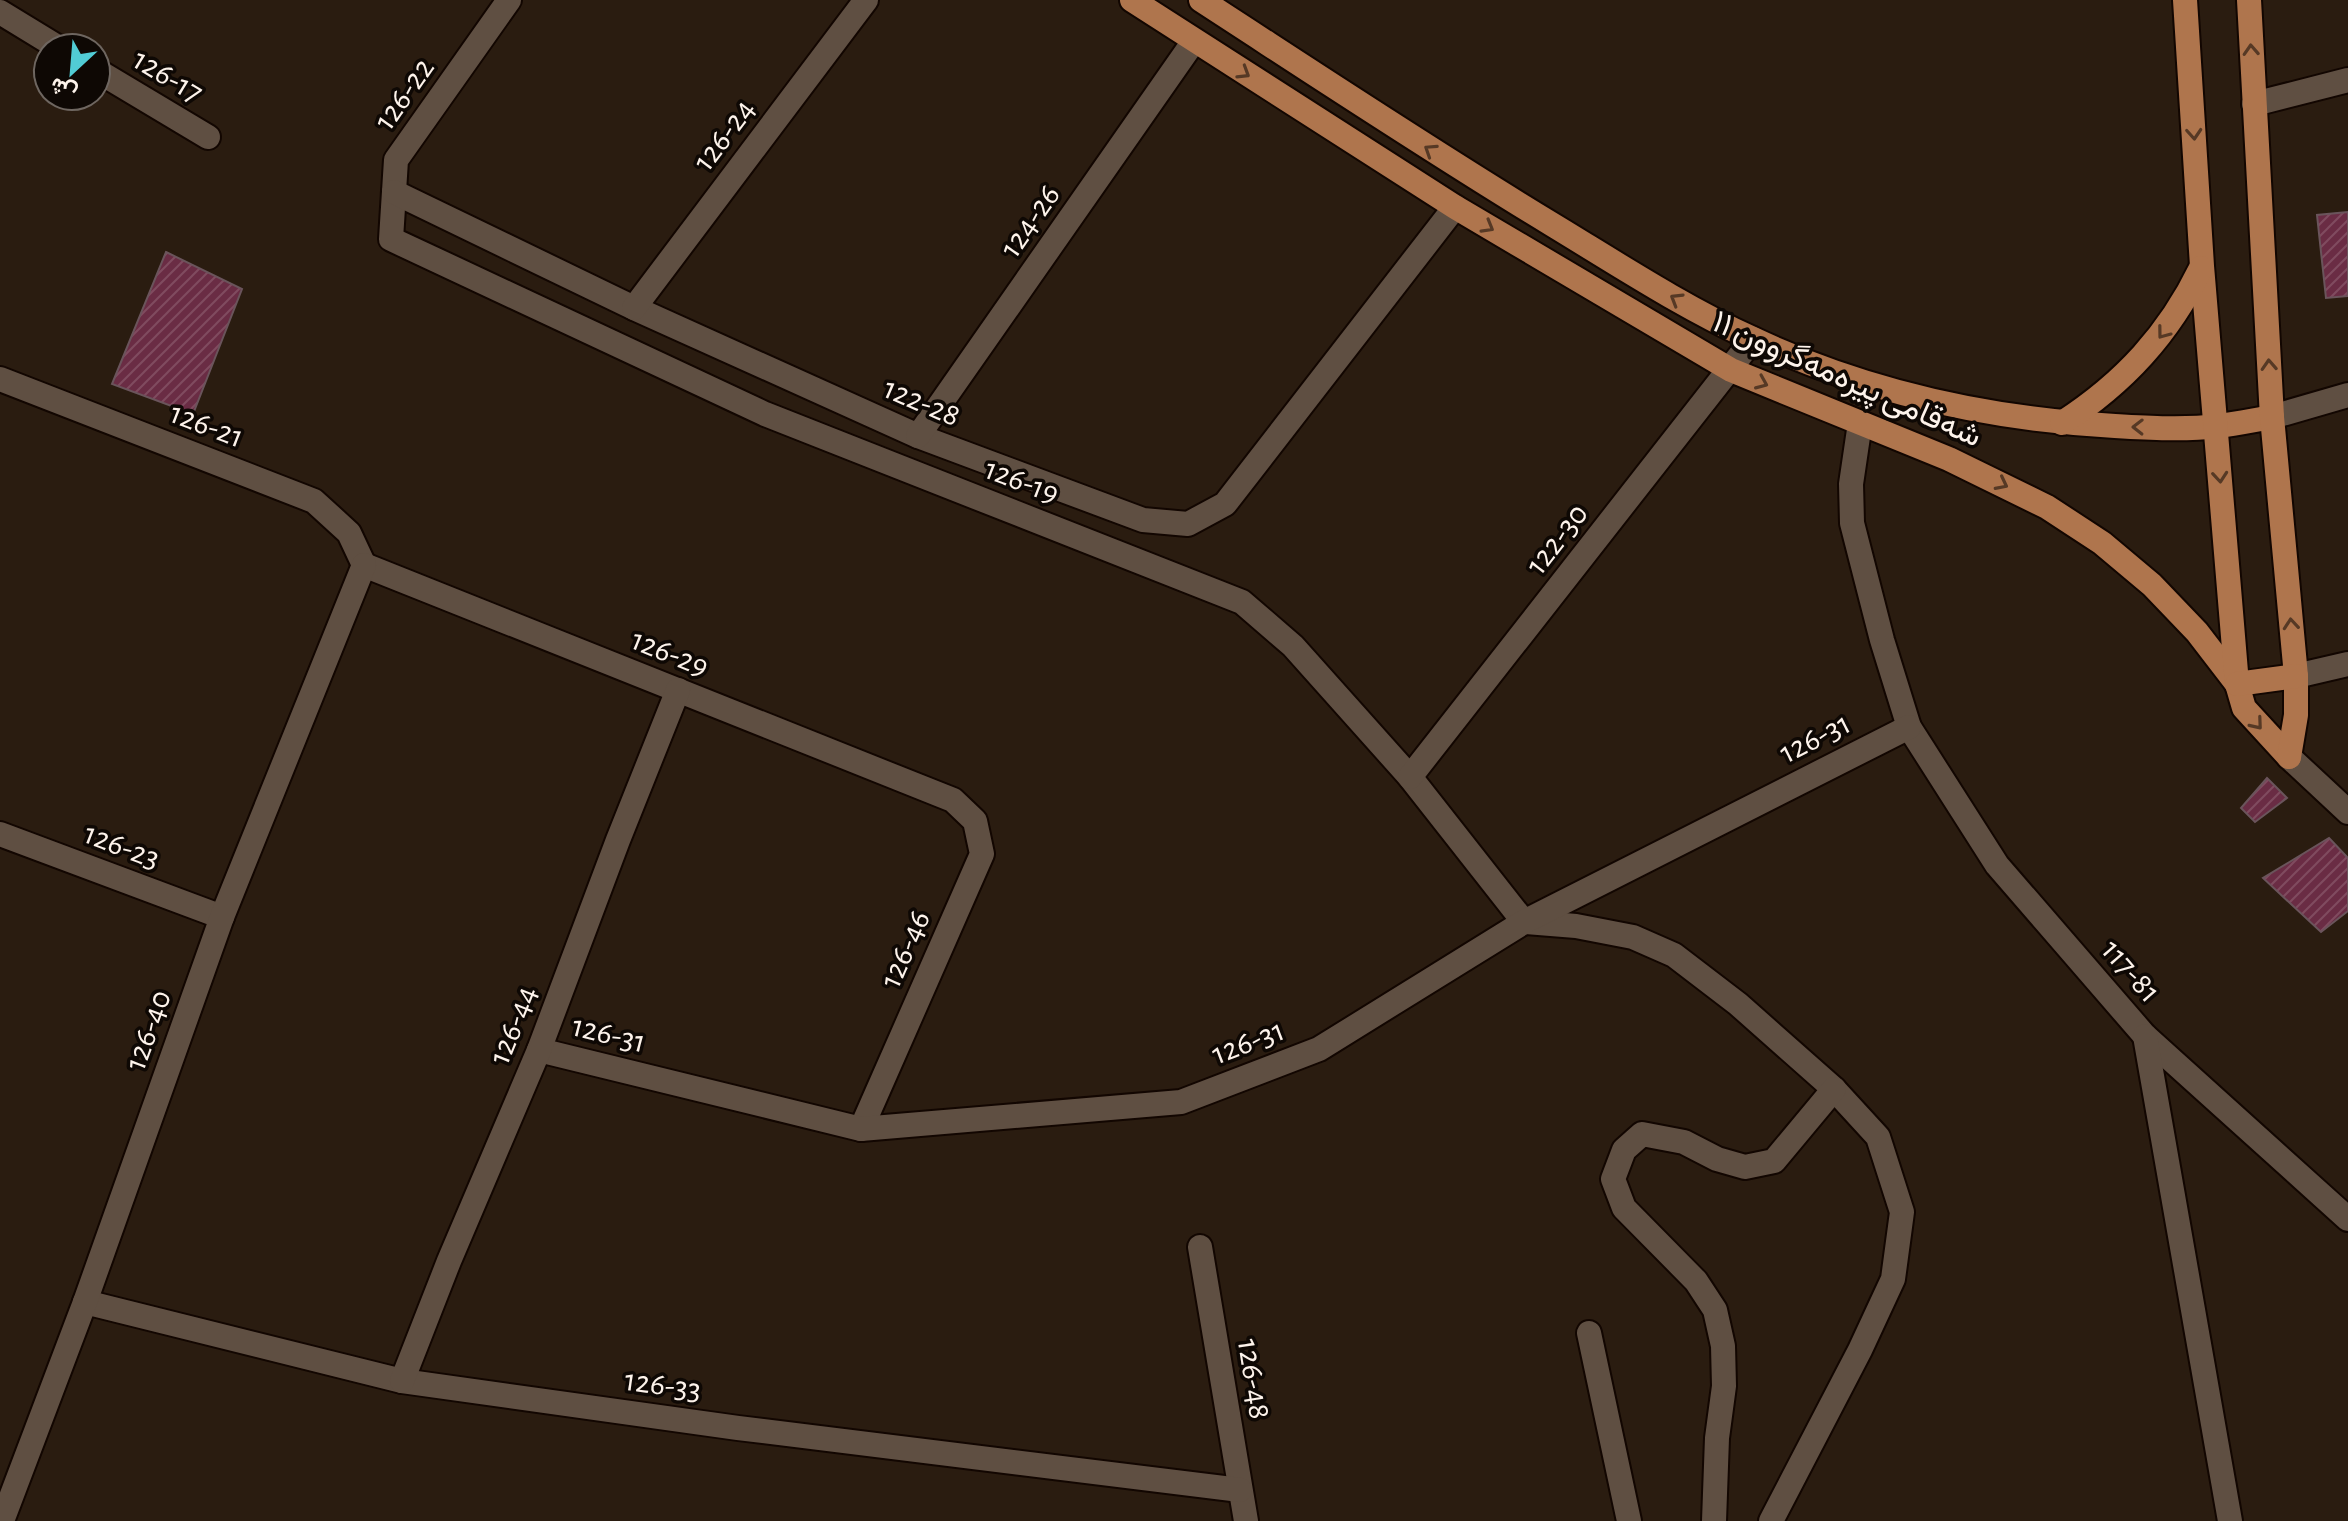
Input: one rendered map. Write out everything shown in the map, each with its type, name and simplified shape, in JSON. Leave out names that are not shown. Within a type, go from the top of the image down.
[{"type":"main road","name":"شەقامی پیرەمەگروون ١١","points":[[1132,0],[1455,207],[1731,370],[1989,477],[2047,507],[2102,543],[2152,585],[2197,632],[2237,684],[2244,708],[2289,757]]},
{"type":"main road","name":"شەقامی پیرەمەگروون ١١","points":[[1201,0],[1451,164],[1693,310],[1802,360],[1965,409],[2062,423],[2139,427],[2216,426],[2272,417]]},
{"type":"main road","points":[[2185,0],[2202,266],[2237,684],[2296,676]]},
{"type":"main road","points":[[2249,0],[2272,417],[2296,676],[2296,715],[2289,757]]},
{"type":"main road","points":[[2062,423],[2093,403],[2145,356],[2187,298],[2202,266]]},
{"type":"street","name":"126-22","points":[[391,239],[396,160],[509,0]]},
{"type":"street","name":"126-24","points":[[634,308],[866,0]]},
{"type":"street","points":[[0,12],[33,32]]},
{"type":"street","name":"124-26","points":[[918,436],[1194,41]]},
{"type":"street","name":"126-17","points":[[112,80],[208,137]]},
{"type":"street","points":[[2254,104],[2348,80]]},
{"type":"street","name":"122-28","points":[[394,192],[634,308],[918,436],[1143,520],[1188,524],[1225,504],[1455,207]]},
{"type":"street","name":"126-19","points":[[391,239],[765,414],[1242,602],[1293,646],[1410,777],[1524,922]]},
{"type":"street","name":"122-30","points":[[1410,777],[1753,339]]},
{"type":"street","name":"126-21","points":[[0,379],[314,501],[349,533],[364,565]]},
{"type":"street","points":[[2272,417],[2348,395]]},
{"type":"street","name":"117-81","points":[[1860,423],[1851,484],[1852,523],[1882,640],[1909,727],[1997,865],[2145,1036],[2348,1219]]},
{"type":"street","name":"126-29","points":[[364,565],[953,800]]},
{"type":"street","name":"126-40","points":[[2,1521],[85,1302],[222,917],[364,565]]},
{"type":"street","points":[[2296,676],[2348,664]]},
{"type":"street","name":"126-44","points":[[402,1381],[449,1261],[539,1050],[678,690]]},
{"type":"street","name":"126-31","points":[[539,1050],[861,1129],[1181,1102],[1319,1049],[1524,922],[1909,727]]},
{"type":"street","name":"شەقامی پیرەمەگروون ١١","points":[[2289,757],[2348,812]]},
{"type":"street","name":"126-46","points":[[861,1129],[982,854],[975,821],[953,800]]},
{"type":"street","name":"126-23","points":[[0,834],[222,917]]},
{"type":"street","points":[[1524,922],[1576,926],[1633,937],[1674,955],[1738,1004],[1834,1089],[1878,1137],[1902,1212],[1893,1279],[1860,1350],[1771,1521]]},
{"type":"street","points":[[2145,1036],[2230,1521]]},
{"type":"street","points":[[1714,1521],[1717,1438],[1724,1386],[1723,1346],[1715,1310],[1696,1281],[1624,1208],[1613,1179],[1624,1150],[1642,1134],[1684,1142],[1717,1159],[1745,1167],[1774,1161],[1834,1089]]},
{"type":"street","name":"126-48","points":[[1200,1247],[1246,1521]]},
{"type":"street","name":"126-33","points":[[85,1302],[402,1381],[738,1428],[1240,1490]]},
{"type":"street","points":[[1589,1333],[1629,1521]]},
{"type":"building","points":[[2348,212],[2348,296],[2326,298],[2317,215]]},
{"type":"building","points":[[166,252],[242,289],[193,414],[112,384]]},
{"type":"building","points":[[2267,778],[2287,798],[2255,822],[2241,808]]},
{"type":"building","points":[[2329,838],[2348,858],[2348,911],[2321,932],[2263,878]]}]
